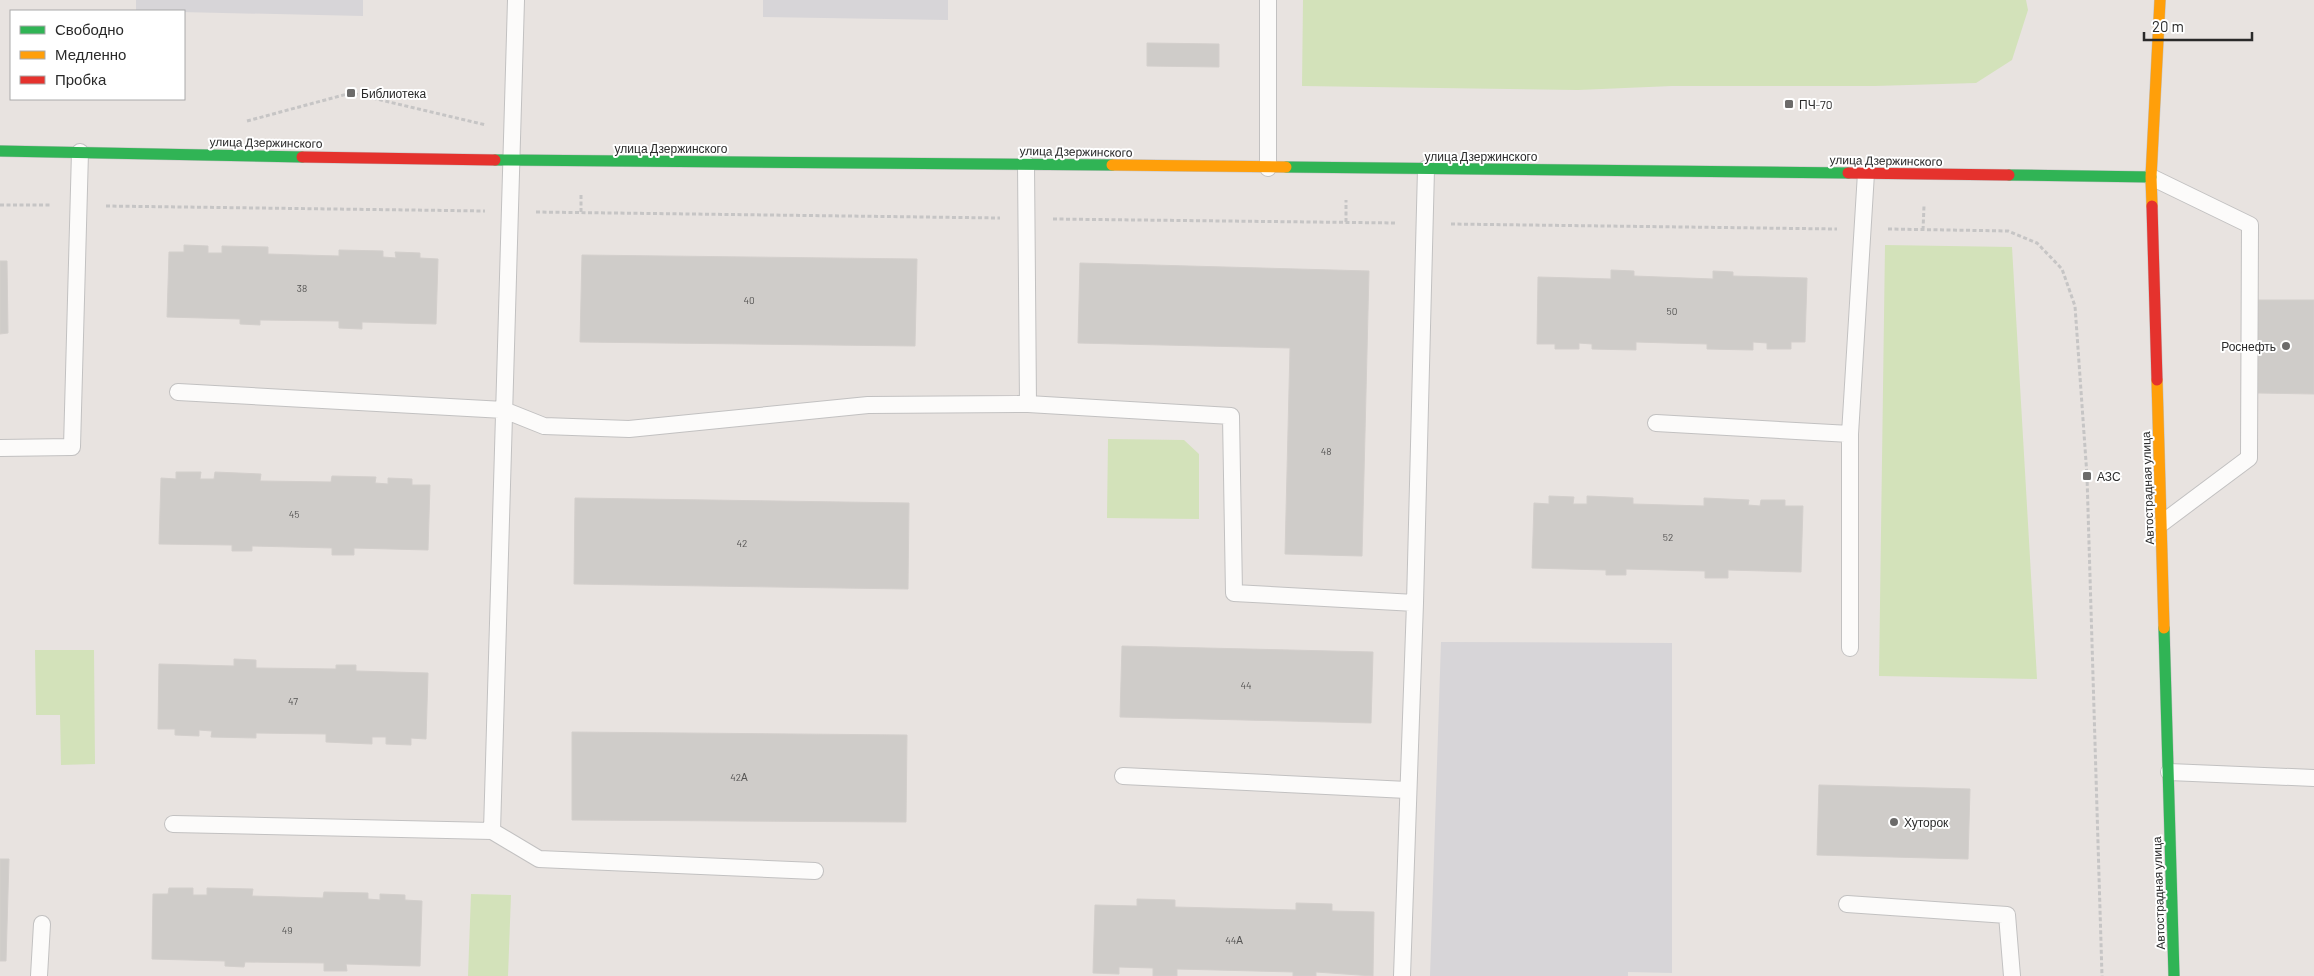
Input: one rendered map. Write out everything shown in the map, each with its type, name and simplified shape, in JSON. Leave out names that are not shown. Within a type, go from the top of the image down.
[{"type":"street","name":"Автострадная улица","points":[[2160,0],[2151,178],[2174,976]]},
{"type":"street","name":"улица Дзержинского","points":[[0,151],[513,159],[1866,173],[2151,178]]},
{"type":"lane","points":[[492,832],[513,159],[516,0]]},
{"type":"lane","points":[[1268,0],[1268,168]]},
{"type":"lane","points":[[0,448],[72,447],[80,152]]},
{"type":"lane","points":[[1026,164],[1028,404]]},
{"type":"lane","points":[[1402,976],[1415,602],[1426,169]]},
{"type":"lane","points":[[1850,648],[1850,434],[1866,173]]},
{"type":"lane","points":[[2151,178],[2250,224],[2249,458],[2162,523]]},
{"type":"lane","points":[[178,392],[504,410],[544,426],[629,428],[868,405],[1028,404],[1231,416],[1234,593],[1415,602]]},
{"type":"lane","points":[[1656,423],[1850,434]]},
{"type":"lane","points":[[2169,772],[2314,778]]},
{"type":"lane","points":[[1122,776],[1407,790]]},
{"type":"lane","points":[[173,824],[492,832],[539,859],[815,870]]},
{"type":"lane","points":[[1847,904],[2007,915],[2012,976]]},
{"type":"lane","points":[[40,976],[42,924]]},
{"type":"path","points":[[0,204],[58,205]]},
{"type":"path","points":[[97,206],[1406,223]]},
{"type":"path","points":[[1446,224],[1844,229]]},
{"type":"path","points":[[1883,229],[2008,231],[2037,243],[2062,269],[2075,306],[2087,476],[2102,976]]},
{"type":"shaded area","points":[[136,0],[363,0],[363,16],[136,10]]},
{"type":"shaded area","points":[[763,0],[948,0],[948,20],[763,17]]},
{"type":"shaded area","points":[[1441,642],[1672,643],[1672,973],[1628,972],[1628,976],[1430,976]]},
{"type":"green space","points":[[1303,0],[2026,0],[2028,10],[2012,60],[1976,83],[1875,86],[1672,86],[1578,90],[1302,86]]},
{"type":"green space","points":[[1885,245],[2012,247],[2037,679],[1879,676]]},
{"type":"green space","points":[[1108,439],[1184,440],[1199,454],[1199,519],[1107,518]]},
{"type":"green space","points":[[35,650],[94,650],[95,764],[61,765],[60,715],[36,715]]},
{"type":"green space","points":[[471,894],[511,895],[508,976],[468,976]]},
{"type":"building","points":[[1147,43],[1219,44],[1219,67],[1147,66]]},
{"type":"building","points":[[184,245],[208,246],[208,253],[222,253],[222,246],[268,247],[268,254],[339,256],[339,250],[383,251],[383,257],[396,258],[395,252],[420,253],[420,258],[438,259],[436,324],[362,322],[362,329],[339,328],[339,321],[260,320],[260,325],[240,324],[240,319],[167,317],[169,252],[184,252]]},
{"type":"building","points":[[582,255],[917,259],[915,346],[580,342]]},
{"type":"building","points":[[0,261],[7,261],[8,333],[0,334]]},
{"type":"building","points":[[1080,263],[1369,271],[1362,556],[1285,554],[1290,348],[1078,343]]},
{"type":"building","points":[[1611,270],[1634,271],[1634,276],[1713,279],[1713,271],[1733,272],[1733,276],[1807,278],[1805,342],[1791,342],[1791,349],[1767,349],[1767,343],[1753,342],[1753,350],[1707,349],[1707,344],[1636,342],[1636,350],[1592,349],[1592,344],[1579,343],[1579,349],[1555,349],[1555,344],[1537,344],[1538,277],[1611,279]]},
{"type":"building","name":"Роснефть","points":[[2258,300],[2314,300],[2314,394],[2258,393]]},
{"type":"building","points":[[176,472],[201,472],[200,479],[214,479],[215,472],[261,474],[260,481],[331,482],[332,476],[376,477],[375,483],[388,484],[388,478],[412,479],[412,485],[430,485],[428,550],[354,548],[354,555],[332,555],[332,548],[252,546],[252,551],[232,551],[232,545],[159,544],[161,478],[176,479]]},
{"type":"building","points":[[1549,496],[1574,497],[1573,504],[1587,504],[1587,496],[1633,498],[1633,504],[1704,506],[1704,498],[1749,500],[1748,505],[1760,506],[1761,500],[1785,500],[1785,506],[1803,506],[1801,572],[1728,570],[1728,578],[1705,578],[1705,571],[1626,569],[1626,575],[1606,575],[1606,570],[1532,568],[1534,503],[1549,504]]},
{"type":"building","points":[[575,498],[909,503],[908,589],[574,584]]},
{"type":"building","points":[[1122,646],[1373,652],[1371,723],[1120,717]]},
{"type":"building","points":[[234,659],[256,660],[256,668],[336,669],[336,665],[356,665],[356,671],[428,673],[426,739],[411,738],[411,745],[386,744],[386,737],[372,737],[372,744],[326,742],[326,734],[256,733],[256,738],[211,737],[212,731],[199,730],[199,736],[175,735],[175,729],[158,729],[159,664],[234,666]]},
{"type":"building","points":[[572,732],[907,735],[906,822],[572,820]]},
{"type":"building","name":"Хуторок","points":[[1819,785],[1970,789],[1968,859],[1817,855]]},
{"type":"building","points":[[0,859],[9,859],[6,961],[0,961]]},
{"type":"building","points":[[169,888],[193,888],[193,895],[207,895],[207,888],[253,889],[252,896],[323,898],[324,892],[368,893],[368,899],[380,900],[380,894],[405,895],[405,900],[422,901],[420,966],[346,964],[347,971],[324,971],[324,963],[245,962],[244,967],[225,966],[225,961],[152,959],[153,894],[168,894]]},
{"type":"building","points":[[1137,899],[1175,900],[1175,907],[1296,910],[1296,903],[1332,904],[1332,911],[1374,912],[1373,976],[1316,972],[1316,976],[1293,976],[1293,972],[1177,969],[1177,976],[1153,976],[1153,968],[1119,967],[1119,974],[1093,973],[1095,905],[1137,906]]},
{"type":"traffic: fast","points":[[0,151],[302,157]]},
{"type":"traffic: fast","points":[[495,160],[1112,165]]},
{"type":"traffic: fast","points":[[1286,167],[1848,173]]},
{"type":"traffic: fast","points":[[2009,175],[2151,177]]},
{"type":"traffic: fast","points":[[2164,628],[2174,976]]},
{"type":"traffic: slow","points":[[2152,206],[2151,177],[2160,0]]},
{"type":"traffic: slow","points":[[1112,165],[1286,167]]},
{"type":"traffic: slow","points":[[2157,380],[2164,628]]},
{"type":"traffic: jam","points":[[302,157],[495,160]]},
{"type":"traffic: jam","points":[[1848,173],[2009,175]]},
{"type":"traffic: jam","points":[[2152,206],[2157,380]]},
{"type":"place","name":"Библиотека","points":[[351,93]]},
{"type":"place","name":"ПЧ-70","points":[[1789,104]]},
{"type":"place","name":"Роснефть","points":[[2286,346]]},
{"type":"place","name":"АЗС","points":[[2087,476]]},
{"type":"place","name":"Хуторок","points":[[1894,822]]}]
